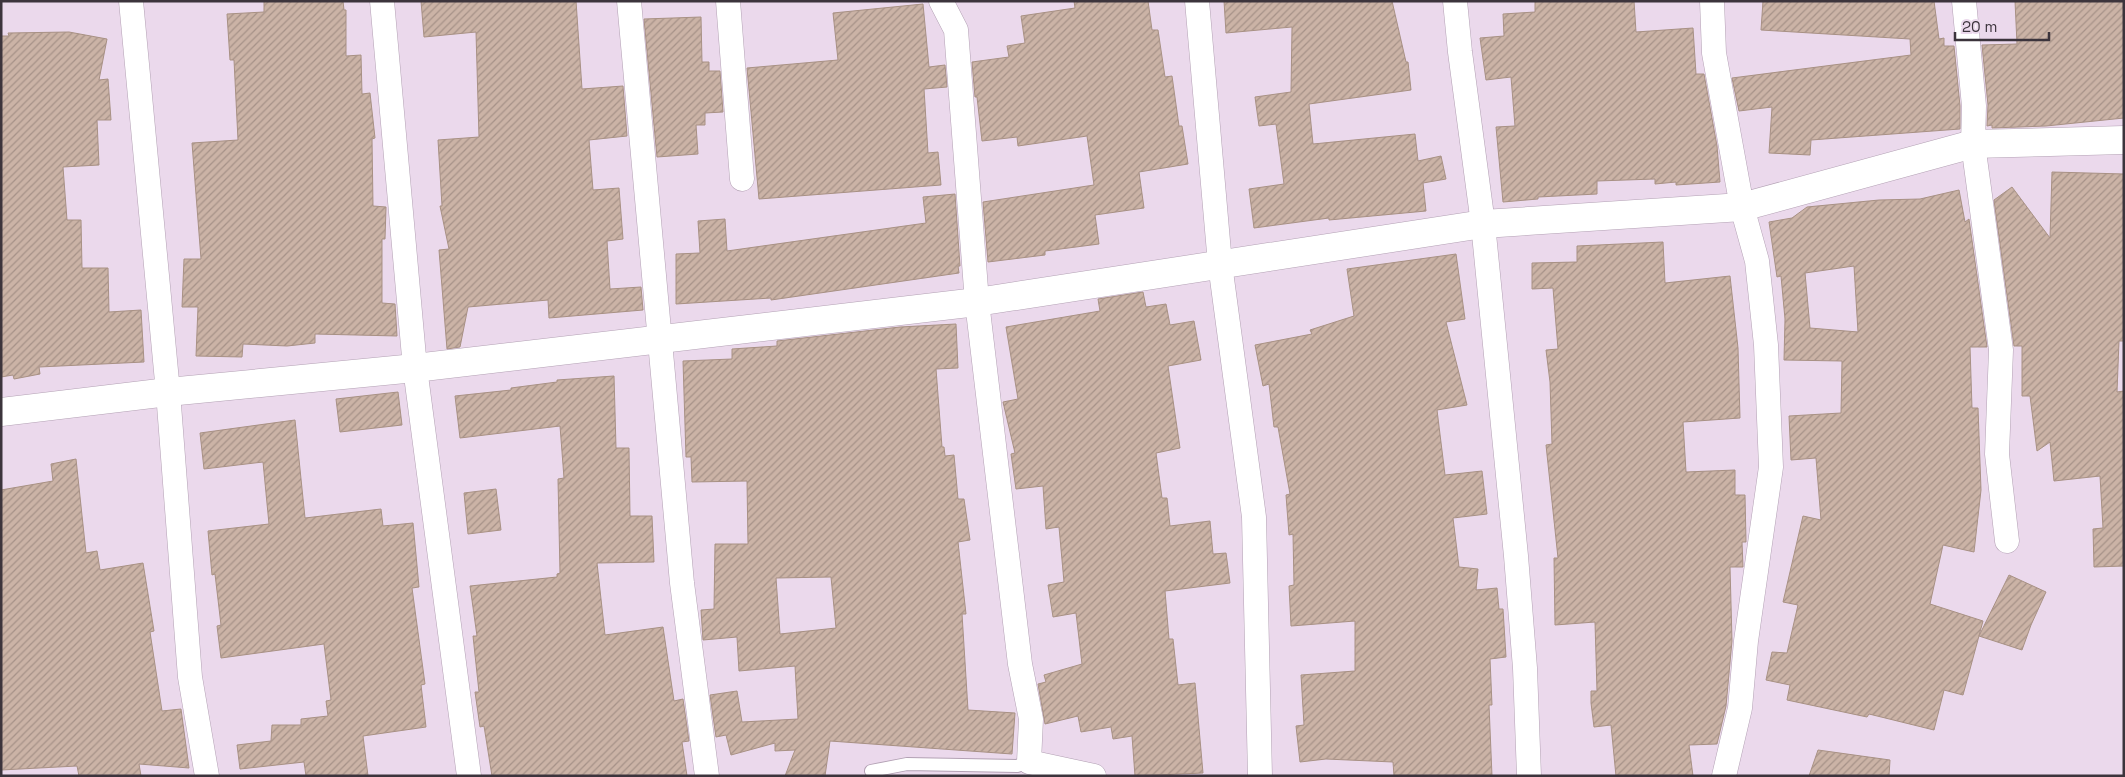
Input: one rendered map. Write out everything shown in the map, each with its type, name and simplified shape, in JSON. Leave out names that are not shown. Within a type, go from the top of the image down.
[{"type":"street","points":[[131,1],[168,392],[190,677],[207,776]]},
{"type":"street","points":[[382,1],[416,368],[469,776]]},
{"type":"street","points":[[629,1],[658,339],[682,583],[707,776]]},
{"type":"street","points":[[728,1],[742,179]]},
{"type":"street","points":[[941,1],[956,30],[978,302],[1020,664],[1032,719],[1029,762],[1094,776]]},
{"type":"street","points":[[1197,1],[1220,264],[1254,517],[1260,776]]},
{"type":"street","points":[[1455,1],[1482,224],[1516,566],[1525,668],[1529,776]]},
{"type":"street","points":[[1712,1],[1714,53],[1742,207],[1757,260],[1766,344],[1771,467],[1746,641],[1740,708],[1724,776]]},
{"type":"street","points":[[1964,1],[1974,106],[1973,144],[2001,350],[1996,454],[2007,541]]},
{"type":"street","points":[[1,412],[168,392],[416,368],[978,302],[1482,224],[1742,207],[1973,144],[2124,140]]},
{"type":"lane","points":[[872,771],[907,764],[1017,766],[1029,762]]},
{"type":"building","points":[[264,1],[343,1],[344,10],[346,10],[346,56],[361,55],[362,94],[370,93],[375,138],[372,139],[373,206],[386,207],[385,239],[382,239],[382,303],[395,304],[397,336],[315,334],[315,343],[287,346],[243,344],[242,357],[196,356],[198,307],[182,307],[184,259],[201,259],[192,143],[238,140],[234,60],[230,60],[227,14],[264,12]]},
{"type":"building","points":[[421,1],[576,1],[582,89],[623,86],[627,136],[589,140],[593,190],[619,188],[623,239],[607,241],[610,289],[641,287],[643,310],[549,318],[548,300],[468,307],[460,347],[447,349],[439,250],[449,249],[440,206],[442,206],[438,140],[479,137],[476,32],[424,37]]},
{"type":"building","points":[[1074,1],[1148,1],[1152,30],[1158,30],[1165,77],[1172,76],[1179,126],[1182,126],[1188,164],[1139,172],[1144,208],[1095,215],[1099,244],[1045,251],[1045,255],[988,262],[983,202],[1094,185],[1087,136],[1018,146],[1017,137],[982,141],[972,62],[1009,57],[1007,46],[1025,43],[1021,16],[1075,8]]},
{"type":"building","points":[[1224,1],[1392,1],[1406,62],[1408,62],[1411,90],[1309,104],[1313,144],[1415,134],[1418,161],[1441,156],[1446,179],[1423,183],[1426,211],[1329,220],[1329,218],[1254,228],[1249,189],[1284,184],[1276,124],[1259,126],[1255,97],[1291,92],[1292,27],[1226,33]]},
{"type":"building","points":[[1535,1],[1634,1],[1636,32],[1693,28],[1696,74],[1704,74],[1717,146],[1720,182],[1676,185],[1676,182],[1655,184],[1655,179],[1597,181],[1597,194],[1538,197],[1538,199],[1503,202],[1496,127],[1515,126],[1511,77],[1486,80],[1480,38],[1504,36],[1503,14],[1535,12]]},
{"type":"building","points":[[1763,1],[1934,1],[1939,39],[1944,38],[1944,46],[1954,46],[1960,106],[1960,129],[1811,140],[1810,155],[1769,153],[1772,107],[1739,111],[1732,78],[1911,55],[1910,39],[1761,30]]},
{"type":"building","points":[[2015,1],[2124,1],[2124,118],[2046,126],[1992,128],[1992,125],[1987,126],[1988,105],[1982,45],[2017,44]]},
{"type":"building","points":[[923,4],[929,67],[945,65],[947,87],[924,89],[928,153],[938,152],[941,185],[759,199],[747,68],[838,60],[833,13]]},
{"type":"building","points":[[701,17],[702,62],[709,62],[709,71],[720,71],[723,112],[705,113],[705,125],[696,125],[698,154],[657,157],[644,19]]},
{"type":"building","points":[[69,32],[107,39],[99,80],[108,79],[111,120],[97,120],[99,165],[63,167],[67,220],[81,220],[82,268],[108,268],[109,312],[141,310],[144,362],[39,367],[40,374],[14,379],[13,375],[1,377],[1,36],[9,36],[8,33]]},
{"type":"building","points":[[2052,172],[2124,174],[2124,341],[2119,341],[2117,392],[2124,391],[2124,566],[2094,567],[2093,529],[2103,528],[2100,476],[2054,481],[2050,442],[2037,451],[2030,396],[2022,396],[2022,346],[2014,346],[1994,200],[2012,187],[2050,238]]},
{"type":"building","points":[[1959,190],[1965,222],[1969,219],[1987,347],[1970,347],[1972,408],[1978,408],[1981,490],[1974,552],[1943,545],[1930,604],[1983,621],[1963,695],[1944,690],[1934,730],[1869,714],[1867,717],[1787,700],[1790,685],[1766,680],[1772,652],[1787,653],[1798,605],[1783,602],[1803,516],[1821,520],[1816,458],[1791,460],[1789,416],[1841,413],[1842,361],[1784,360],[1785,319],[1781,276],[1777,277],[1769,222],[1792,218],[1807,207],[1879,200],[1920,199]],"holes":[[[1854,266],[1858,332],[1810,328],[1805,273]]]},
{"type":"building","points":[[955,194],[959,273],[771,300],[771,298],[676,304],[676,254],[700,253],[698,221],[725,219],[727,251],[926,223],[923,197]]},
{"type":"building","points":[[1663,242],[1665,283],[1730,276],[1738,348],[1740,418],[1683,422],[1686,472],[1735,470],[1735,495],[1745,495],[1746,542],[1742,542],[1743,567],[1730,567],[1732,641],[1726,706],[1717,744],[1689,745],[1693,776],[1616,776],[1611,725],[1594,727],[1591,691],[1597,691],[1595,622],[1555,625],[1554,558],[1558,558],[1546,445],[1552,444],[1550,382],[1546,350],[1558,349],[1553,288],[1532,289],[1532,263],[1577,262],[1577,246]]},
{"type":"building","points":[[1456,254],[1465,319],[1446,322],[1467,405],[1437,410],[1445,475],[1482,471],[1487,514],[1453,518],[1459,567],[1478,569],[1476,590],[1497,588],[1499,609],[1503,609],[1506,657],[1490,659],[1492,705],[1489,705],[1492,776],[1394,776],[1393,762],[1326,759],[1300,762],[1296,726],[1304,725],[1301,675],[1355,671],[1355,621],[1291,626],[1289,586],[1294,585],[1293,534],[1289,535],[1286,495],[1290,494],[1278,427],[1274,427],[1269,384],[1263,386],[1255,345],[1312,334],[1310,330],[1354,316],[1347,269]]},
{"type":"building","points":[[1143,292],[1146,307],[1166,304],[1170,325],[1194,321],[1201,360],[1168,366],[1180,448],[1156,453],[1162,498],[1167,498],[1170,526],[1210,521],[1213,554],[1226,553],[1230,583],[1165,591],[1169,639],[1173,639],[1178,685],[1195,683],[1203,773],[1135,776],[1132,736],[1113,739],[1111,727],[1081,732],[1078,716],[1045,724],[1038,684],[1046,682],[1044,675],[1082,664],[1076,613],[1053,617],[1048,585],[1064,582],[1059,527],[1046,529],[1043,486],[1016,489],[1011,454],[1015,453],[1003,402],[1018,399],[1006,327],[1100,311],[1098,299]]},
{"type":"building","points":[[956,324],[958,368],[936,369],[942,447],[944,447],[945,456],[954,455],[958,499],[964,499],[970,540],[958,542],[966,614],[962,614],[968,710],[1015,713],[1012,754],[830,741],[825,776],[785,776],[795,750],[775,751],[775,743],[731,755],[726,735],[716,737],[710,695],[737,691],[742,722],[798,719],[795,666],[739,671],[737,637],[703,640],[701,610],[714,609],[715,544],[748,544],[747,481],[692,482],[691,457],[686,457],[683,361],[732,359],[732,349],[777,346],[777,341],[900,327]],"holes":[[[831,577],[836,628],[780,634],[776,578]]]},
{"type":"building","points":[[614,376],[616,448],[629,448],[630,516],[652,516],[654,562],[597,563],[605,635],[663,627],[674,701],[683,699],[689,741],[682,742],[687,776],[492,776],[484,726],[480,727],[475,692],[479,692],[473,636],[477,636],[470,586],[557,577],[557,574],[560,573],[558,479],[564,478],[560,426],[460,438],[455,396],[511,390],[511,388],[557,382],[557,380]]},
{"type":"building","points":[[398,392],[402,425],[340,432],[336,399]]},
{"type":"building","points":[[295,420],[305,518],[381,509],[383,526],[413,523],[419,587],[412,588],[425,684],[421,685],[426,727],[363,736],[368,776],[306,776],[304,762],[240,769],[237,745],[271,741],[272,725],[301,725],[301,719],[328,716],[326,701],[331,700],[324,644],[221,658],[217,626],[221,625],[215,574],[212,575],[208,531],[269,524],[263,462],[204,469],[200,433]]},
{"type":"building","points":[[76,459],[86,553],[97,551],[100,570],[143,563],[154,631],[150,632],[162,711],[181,709],[189,768],[139,764],[141,776],[79,776],[77,766],[1,770],[1,490],[53,481],[51,464]]},
{"type":"building","points":[[496,489],[501,530],[468,534],[464,493]]},
{"type":"building","points":[[2009,575],[2046,592],[2022,650],[1979,636]]},
{"type":"building","points":[[1818,750],[1890,760],[1889,776],[1809,776]]}]
